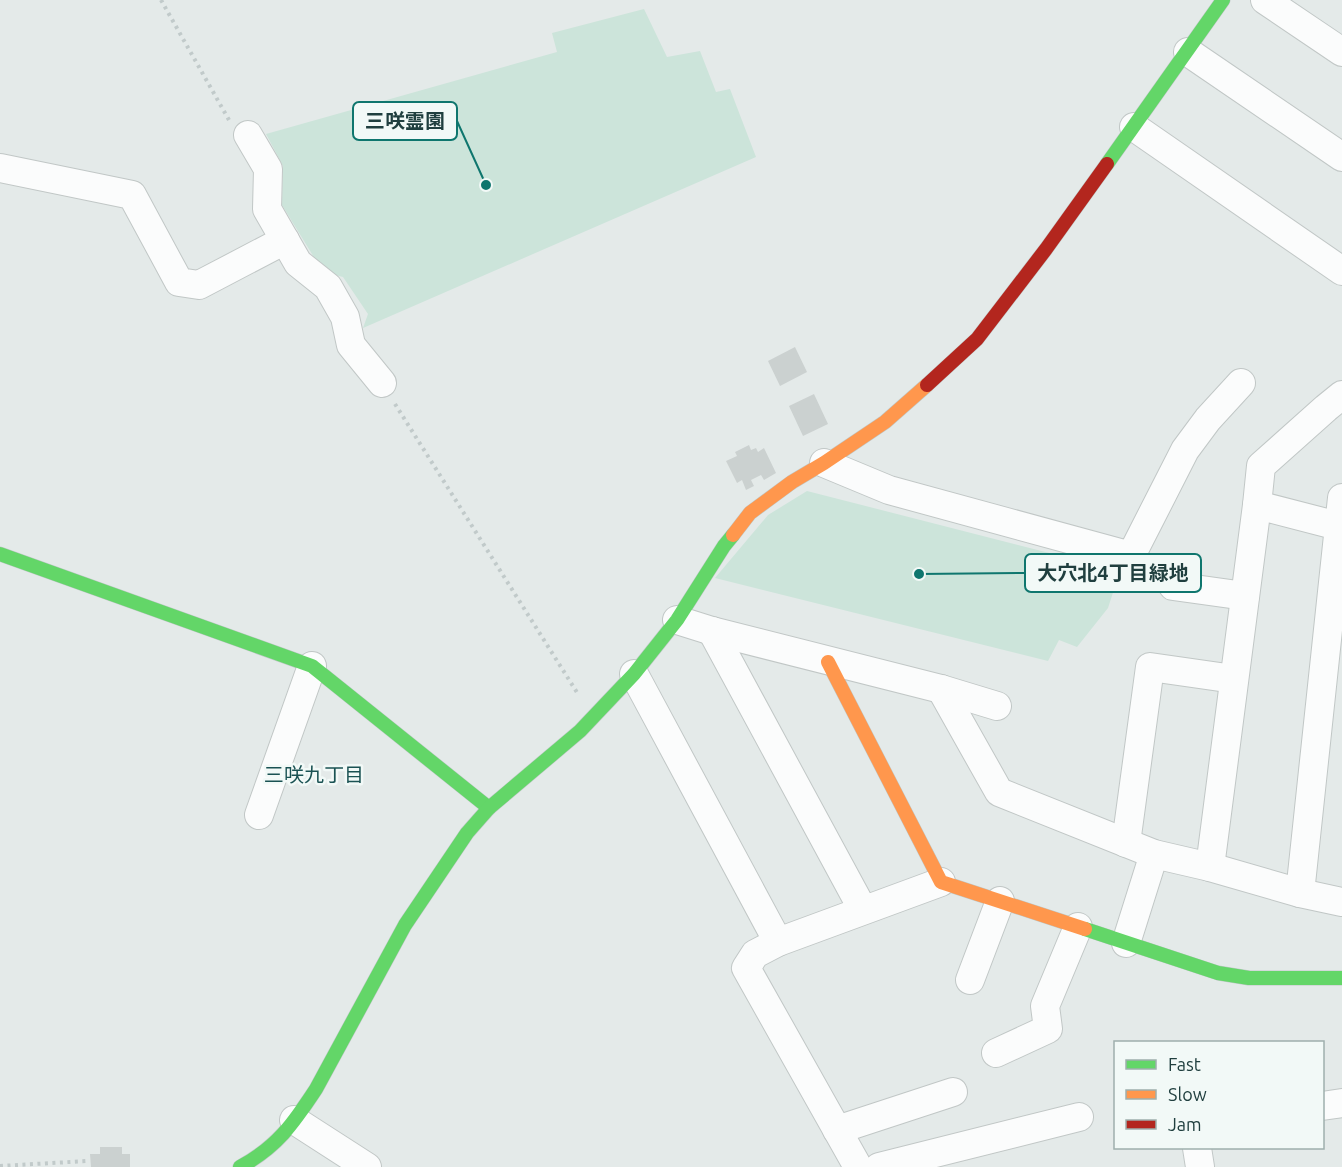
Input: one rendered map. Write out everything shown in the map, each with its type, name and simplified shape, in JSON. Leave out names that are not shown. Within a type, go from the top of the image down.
[{"type":"street","points":[[240,1167],[260,1156],[278,1141],[316,1089],[405,925],[467,833],[489,807],[580,731],[634,674],[677,620],[724,546],[750,513],[792,482],[885,422],[977,339],[1046,249],[1223,0]]},
{"type":"street","points":[[1265,0],[1342,52]]},
{"type":"street","points":[[1188,52],[1342,157]]},
{"type":"street","points":[[1134,127],[1342,271]]},
{"type":"street","points":[[248,135],[268,169],[267,209],[298,263],[328,287],[345,317],[351,345],[382,383]]},
{"type":"street","points":[[0,168],[132,195],[179,282],[200,285],[285,240]]},
{"type":"street","points":[[824,463],[889,490],[1131,556],[1185,450],[1208,418],[1242,384]]},
{"type":"street","points":[[1210,867],[1261,466],[1342,395]]},
{"type":"street","points":[[1257,505],[1341,517],[1300,892]]},
{"type":"street","points":[[0,554],[312,666],[489,807]]},
{"type":"street","points":[[1173,586],[1245,596]]},
{"type":"street","points":[[677,620],[828,662],[941,689],[997,706]]},
{"type":"street","points":[[712,631],[863,910]]},
{"type":"street","points":[[828,662],[941,882]]},
{"type":"street","points":[[259,815],[312,666]]},
{"type":"street","points":[[1126,843],[1150,667],[1234,679]]},
{"type":"street","points":[[634,674],[778,942]]},
{"type":"street","points":[[941,689],[999,792],[1154,854],[1342,902]]},
{"type":"street","points":[[1125,943],[1154,854]]},
{"type":"street","points":[[858,1167],[746,968],[755,954],[778,942],[941,882],[1218,973],[1250,978],[1342,978]]},
{"type":"street","points":[[970,980],[1000,901]]},
{"type":"street","points":[[996,1053],[1048,1029],[1044,1006],[1078,927]]},
{"type":"street","points":[[837,1130],[953,1092]]},
{"type":"street","points":[[1324,1106],[1342,1103]]},
{"type":"street","points":[[879,1167],[1079,1117]]},
{"type":"street","points":[[294,1120],[354,1163]]},
{"type":"street","points":[[1197,1149],[1200,1167]]},
{"type":"path","points":[[160,0],[230,121],[248,135]]},
{"type":"path","points":[[382,383],[593,718]]},
{"type":"path","points":[[0,1166],[87,1161]]},
{"type":"green space","points":[[644,9],[667,57],[700,51],[716,92],[730,89],[756,157],[363,328],[368,314],[343,277],[323,272],[282,205],[283,166],[266,134],[557,52],[552,33]]},
{"type":"green space","points":[[807,491],[1120,571],[1108,608],[1077,647],[1059,640],[1048,661],[715,578],[768,515]]},
{"type":"building","points":[[795,347],[807,372],[780,386],[768,361]]},
{"type":"building","points":[[814,394],[828,424],[803,436],[789,406]]},
{"type":"building","points":[[749,445],[751,450],[756,448],[758,452],[764,448],[776,473],[764,480],[761,475],[751,480],[754,486],[746,490],[742,480],[737,483],[726,461],[737,456],[735,452]]},
{"type":"building","points":[[100,1147],[122,1147],[122,1154],[130,1154],[130,1167],[91,1167],[90,1154],[100,1154]]},
{"type":"traffic: fast","points":[[1107,164],[1223,0]]},
{"type":"traffic: fast","points":[[240,1167],[274,1143],[308,1102],[405,925],[467,833],[489,808],[580,731],[634,674],[677,620],[733,535]]},
{"type":"traffic: fast","points":[[0,554],[312,666],[489,808]]},
{"type":"traffic: fast","points":[[1085,929],[1218,973],[1249,978],[1342,978]]},
{"type":"traffic: slow","points":[[733,535],[750,513],[792,482],[885,422],[927,385]]},
{"type":"traffic: slow","points":[[828,662],[941,882],[1085,929]]},
{"type":"traffic: jam","points":[[927,385],[977,339],[1107,164]]},
{"type":"place","name":"三咲霊園","points":[[486,185]]},
{"type":"place","name":"大穴北4丁目緑地","points":[[919,574]]},
{"type":"district","name":"三咲九丁目","points":[[314,774]]}]
